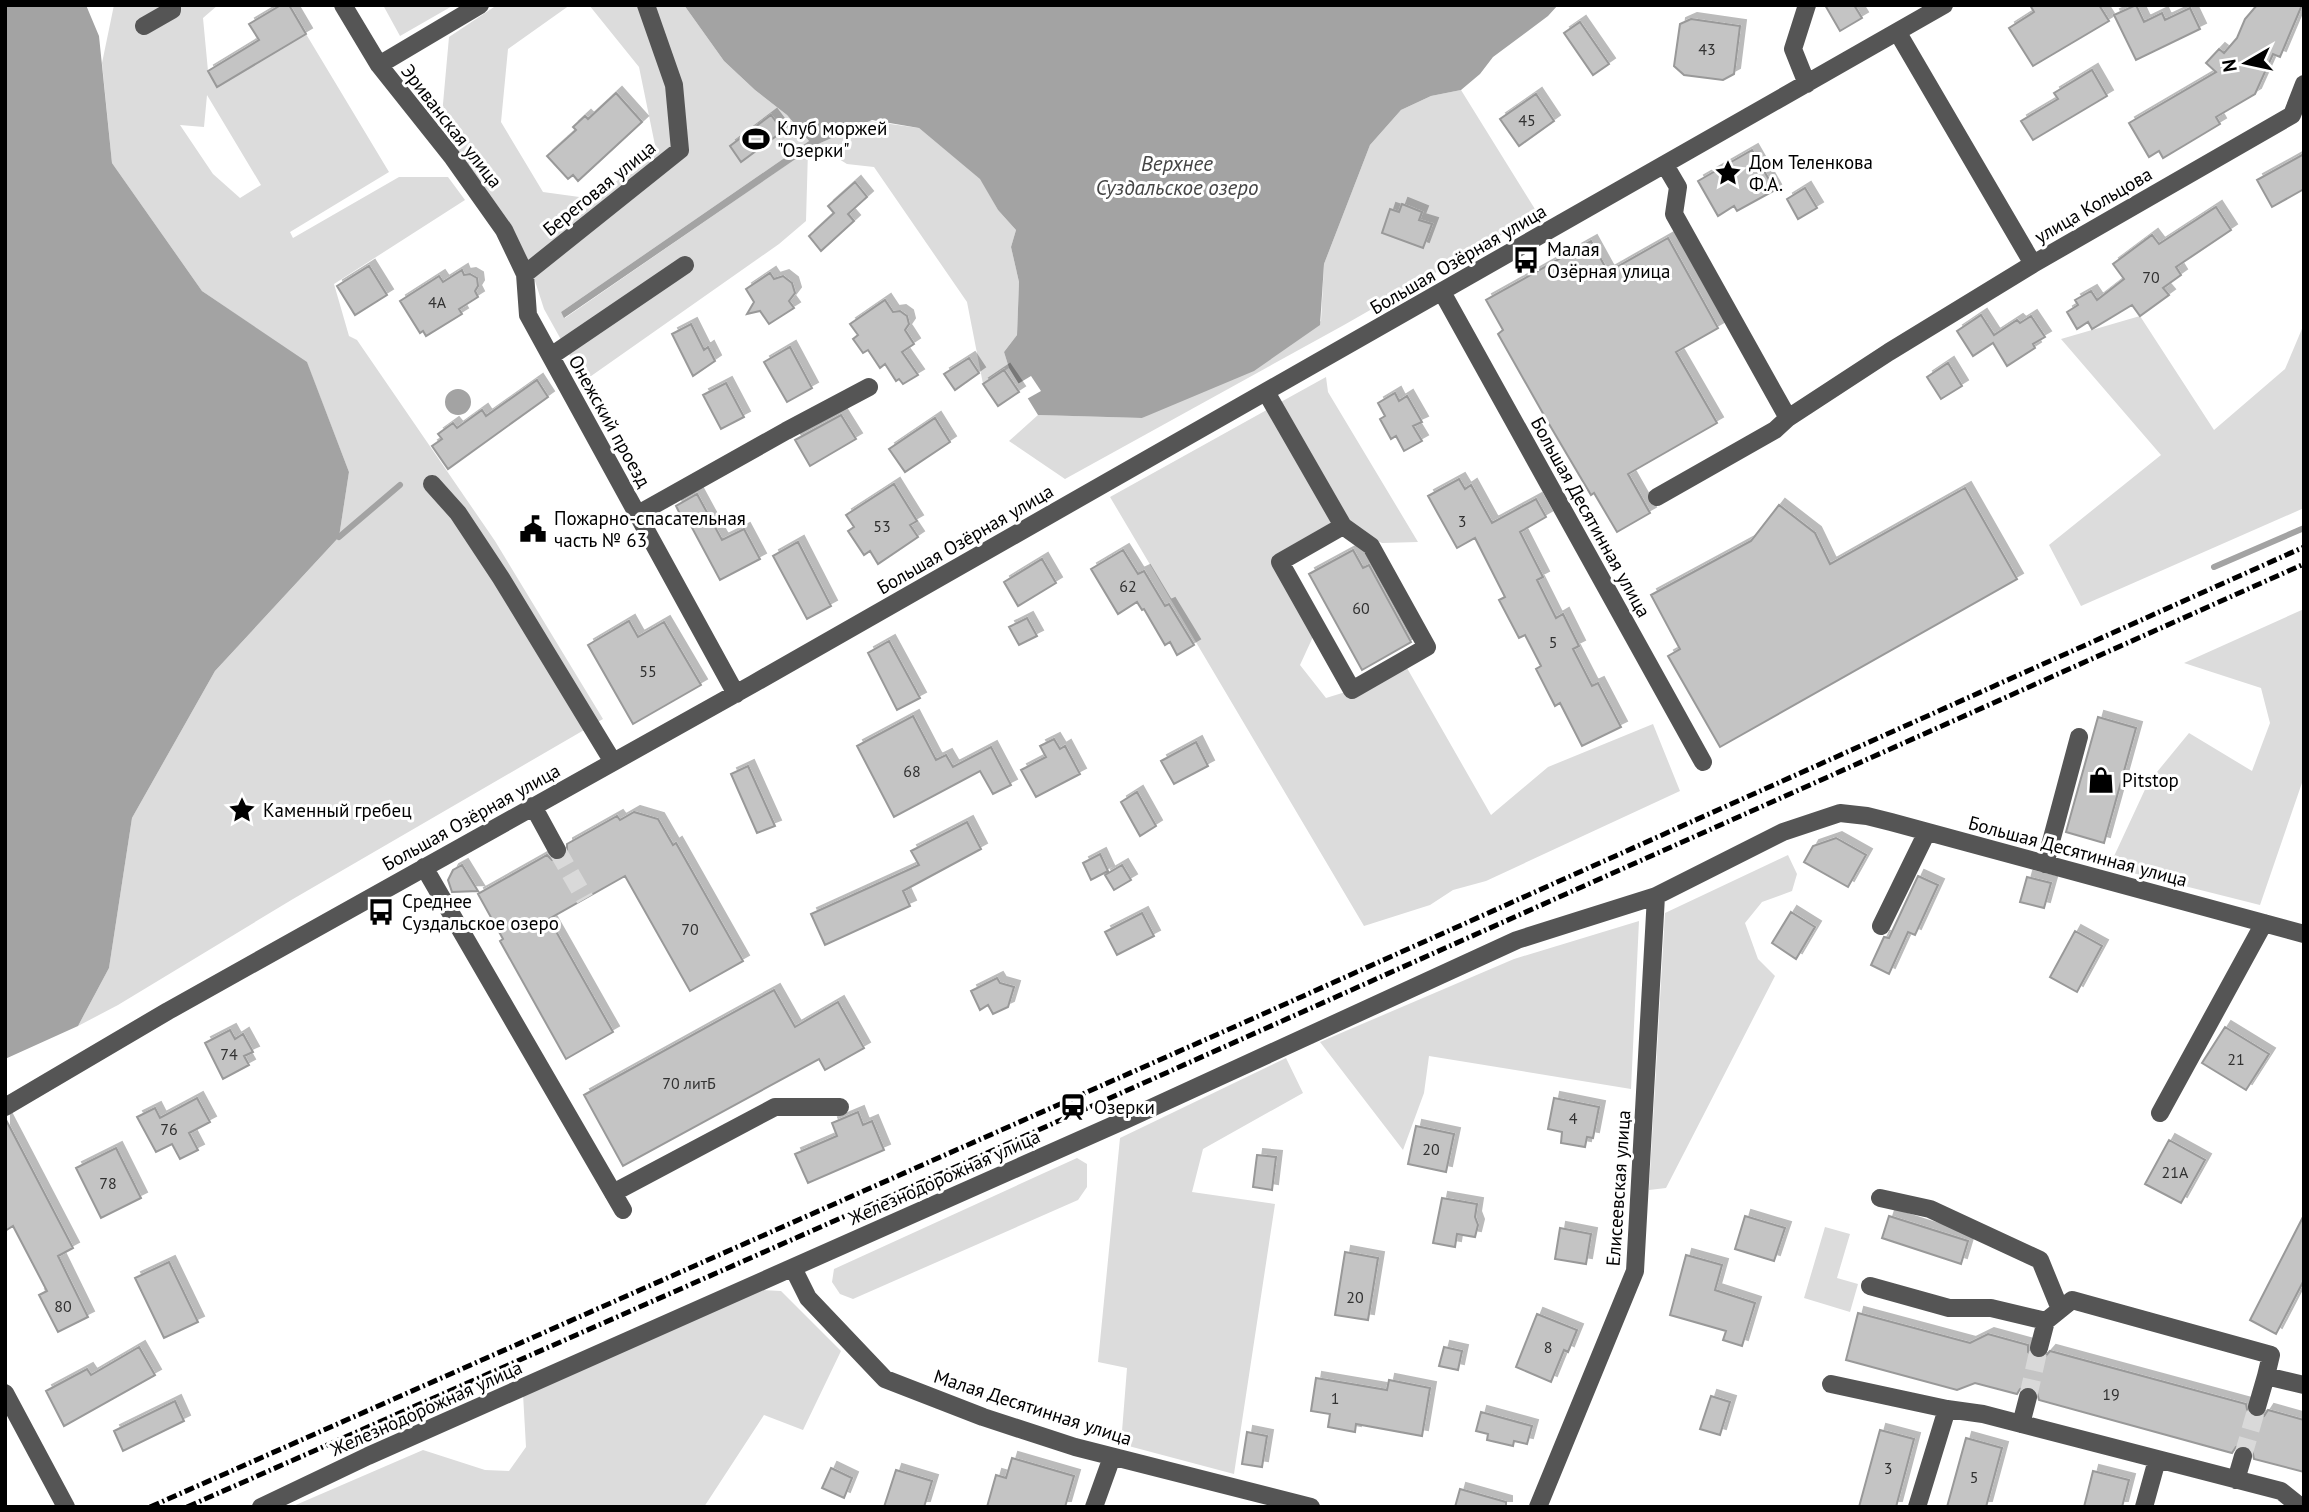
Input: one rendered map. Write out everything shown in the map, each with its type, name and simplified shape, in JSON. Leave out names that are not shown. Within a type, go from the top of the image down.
[{"type":"street","points":[[144,26],[172,10],[172,5]]},
{"type":"street","name":"Эриванская улица","points":[[343,5],[379,65],[453,158],[504,230],[525,274]]},
{"type":"street","points":[[379,65],[480,5]]},
{"type":"street","name":"Береговая улица","points":[[525,274],[680,149],[674,85],[646,5]]},
{"type":"street","points":[[1807,5],[1793,49],[1807,84]]},
{"type":"street","name":"Большая Озёрная улица","points":[[5,1107],[167,1011],[736,694],[1944,5]]},
{"type":"street","points":[[1898,33],[2033,264]]},
{"type":"street","name":"улица Кольцова","points":[[1657,497],[1776,430],[1788,418],[1889,352],[2033,264],[2292,115],[2304,84]]},
{"type":"street","points":[[1665,165],[1678,187],[1674,214],[1788,418]]},
{"type":"street","points":[[551,356],[685,265]]},
{"type":"street","name":"Онежский проезд","points":[[525,274],[528,315],[736,694]]},
{"type":"street","name":"Большая Десятинная улица","points":[[1442,292],[1703,762]]},
{"type":"street","points":[[638,514],[869,387]]},
{"type":"street","points":[[1266,392],[1343,526],[1371,546],[1427,647],[1352,690],[1280,562],[1343,526]]},
{"type":"street","points":[[432,484],[458,513],[501,578],[613,762]]},
{"type":"street","points":[[2045,864],[2079,737]]},
{"type":"street","points":[[533,806],[557,850]]},
{"type":"street","name":"Большая Десятинная улица","points":[[1840,813],[1867,816],[2304,934]]},
{"type":"street","name":"Железнодорожная улица","points":[[261,1507],[368,1456],[763,1282],[1517,940],[1656,896],[1783,832],[1840,813]]},
{"type":"street","points":[[1881,926],[1927,832]]},
{"type":"street","points":[[424,867],[623,1210]]},
{"type":"street","name":"Елисеевская улица","points":[[1538,1507],[1635,1271],[1656,896]]},
{"type":"street","points":[[2160,1113],[2264,923]]},
{"type":"street","points":[[613,1193],[775,1107],[841,1107]]},
{"type":"street","points":[[1881,1198],[1930,1209],[2040,1260],[2053,1315]]},
{"type":"street","name":"Малая Десятинная улица","points":[[793,1268],[808,1298],[885,1379],[983,1416],[1112,1457],[1311,1507]]},
{"type":"street","points":[[763,1282],[779,1282],[808,1298]]},
{"type":"street","points":[[1870,1286],[1949,1308],[1991,1308],[2053,1315]]},
{"type":"street","points":[[2039,1348],[2053,1315],[2072,1300],[2271,1355],[2257,1407]]},
{"type":"street","points":[[2266,1376],[2304,1385]]},
{"type":"street","points":[[1831,1384],[1983,1414],[2280,1491],[2301,1507]]},
{"type":"street","points":[[5,1393],[66,1507]]},
{"type":"street","points":[[2021,1424],[2028,1397]]},
{"type":"street","points":[[1917,1507],[1947,1409]]},
{"type":"street","points":[[2236,1480],[2243,1456]]},
{"type":"street","points":[[1094,1507],[1112,1457]]},
{"type":"street","points":[[2144,1507],[2157,1460]]},
{"type":"shaded area","points":[[114,5],[218,5],[203,18],[208,71],[217,87],[306,34],[389,172],[290,232],[293,238],[399,177],[448,177],[465,200],[334,284],[349,336],[357,340],[495,541],[603,719],[78,1026],[109,968],[132,818],[215,671],[339,537],[349,472],[307,363],[202,291],[112,163],[102,63]],"holes":[[[207,95],[261,185],[240,198],[213,174],[180,125],[204,127]]]},
{"type":"shaded area","points":[[383,5],[454,5],[400,36]]},
{"type":"shaded area","points":[[497,5],[570,5],[508,49],[501,122],[543,192],[594,199],[656,150],[639,67],[589,5],[684,5],[724,61],[787,115],[809,141],[561,312],[565,318],[808,150],[806,221],[779,244],[584,381],[544,309],[510,223],[441,126],[449,37]]},
{"type":"shaded area","points":[[1461,90],[1538,214],[1065,479],[1009,441],[1038,415],[1142,418],[1321,321],[1324,264],[1370,145],[1401,110],[1431,96]]},
{"type":"shaded area","points":[[869,121],[919,128],[981,179],[998,210],[1016,230],[1011,247],[1019,282],[1017,335],[1004,352],[1009,368],[983,384],[967,302],[874,167],[847,164],[816,145]]},
{"type":"shaded area","points":[[2140,316],[2214,430],[2285,369],[2304,324],[2304,508],[2081,606],[2049,545],[2161,455],[2061,339]]},
{"type":"shaded area","points":[[1326,377],[1328,392],[1418,542],[1382,543],[1343,526],[1280,561],[1317,628],[1300,665],[1326,698],[1352,690],[1403,661],[1491,815],[1548,767],[1653,724],[1680,791],[1486,881],[1453,890],[1430,905],[1364,926],[1110,497]]},
{"type":"shaded area","points":[[2304,609],[2304,777],[2260,905],[2109,867],[2148,783],[2189,733],[2252,771],[2270,723],[2261,688],[2184,663]]},
{"type":"shaded area","points":[[1788,855],[1797,874],[1792,891],[1762,902],[1745,923],[1758,959],[1775,976],[1666,1188],[1649,1190],[1665,913]]},
{"type":"shaded area","points":[[1639,921],[1631,1089],[1429,1056],[1424,1093],[1403,1150],[1320,1042],[1514,959]]},
{"type":"shaded area","points":[[1286,1058],[1303,1093],[1203,1149],[1192,1192],[1275,1204],[1234,1474],[1121,1444],[1127,1368],[1098,1362],[1120,1138]]},
{"type":"shaded area","points":[[1077,1158],[1087,1164],[1087,1187],[1078,1200],[853,1299],[840,1294],[832,1282],[834,1269]]},
{"type":"shaded area","points":[[1825,1227],[1850,1234],[1837,1278],[1858,1284],[1850,1312],[1804,1298]]},
{"type":"shaded area","points":[[760,1290],[781,1291],[841,1351],[803,1430],[764,1415],[704,1507],[291,1507],[423,1450],[485,1470],[509,1471],[526,1447],[523,1394]]},
{"type":"water","points":[[5,5],[86,5],[99,36],[112,163],[202,291],[307,362],[349,472],[339,537],[215,671],[132,818],[109,968],[78,1026],[5,1059]]},
{"type":"water","name":"Верхнее Суздальское озеро","points":[[684,5],[1558,5],[1548,16],[1493,57],[1480,74],[1461,90],[1431,96],[1401,110],[1370,145],[1324,264],[1320,325],[1254,371],[1142,418],[1038,415],[1009,368],[1004,352],[1017,335],[1019,282],[1011,247],[1016,230],[998,210],[980,179],[919,128],[872,120],[816,145],[564,318],[561,312],[809,141],[787,115],[724,61]]},
{"type":"water","points":[[458,389],[467,393],[471,402],[467,411],[458,415],[449,411],[445,402],[449,393]]},
{"type":"pier","points":[[1031,376],[1041,391],[1025,400],[1016,385]]},
{"type":"building","points":[[281,5],[289,5],[306,34],[217,87],[208,71],[259,40],[249,24]]},
{"type":"building","points":[[1825,5],[1854,5],[1862,18],[1840,31]]},
{"type":"building","points":[[2030,5],[2099,5],[2109,21],[2033,66],[2009,28],[2034,12]]},
{"type":"building","points":[[2136,5],[2144,22],[2162,13],[2165,20],[2190,8],[2200,29],[2136,60],[2114,15]]},
{"type":"building","points":[[2257,5],[2302,5],[2280,57],[2273,54],[2255,94],[2216,117],[2220,124],[2185,145],[2163,158],[2159,151],[2149,157],[2129,123],[2216,72],[2206,63],[2219,49],[2224,53],[2237,38],[2245,19]]},
{"type":"building","points":[[1691,19],[1740,26],[1734,74],[1723,80],[1684,75],[1674,66],[1680,24]]},
{"type":"building","points":[[1580,22],[1609,64],[1593,75],[1564,33]]},
{"type":"building","points":[[2092,70],[2107,96],[2033,140],[2021,121],[2058,99],[2054,93]]},
{"type":"building","points":[[616,93],[642,122],[578,181],[573,175],[568,179],[547,156],[576,130],[573,127],[585,116],[588,119]]},
{"type":"building","points":[[1536,94],[1554,121],[1519,146],[1500,119]]},
{"type":"building","name":"Клуб моржей \"Озерки\"","points":[[771,115],[783,131],[741,162],[730,146]]},
{"type":"building","points":[[1752,150],[1775,190],[1737,211],[1734,206],[1718,216],[1698,181]]},
{"type":"building","points":[[2304,154],[2304,189],[2272,207],[2257,180]]},
{"type":"building","points":[[855,182],[867,197],[848,214],[854,221],[821,251],[809,236],[834,213],[828,206]]},
{"type":"building","points":[[1805,188],[1817,208],[1798,219],[1787,199]]},
{"type":"building","points":[[1402,204],[1422,212],[1419,220],[1432,224],[1423,248],[1382,233],[1390,209],[1399,212]]},
{"type":"building","points":[[2216,207],[2231,230],[2176,267],[2181,275],[2163,288],[2169,295],[2140,316],[2132,305],[2092,329],[2088,322],[2077,329],[2067,312],[2078,305],[2075,300],[2091,291],[2097,300],[2124,279],[2113,264],[2152,235],[2159,244]]},
{"type":"building","points":[[1668,238],[1718,328],[1676,352],[1717,423],[1628,474],[1650,513],[1617,532],[1594,493],[1591,495],[1498,334],[1503,330],[1486,300],[1591,241],[1608,272]]},
{"type":"building","points":[[369,266],[387,295],[355,315],[337,286]]},
{"type":"building","points":[[462,270],[464,275],[470,274],[477,278],[478,286],[475,291],[478,297],[459,309],[462,314],[426,336],[423,331],[420,333],[400,301],[439,276],[443,282]]},
{"type":"building","points":[[770,273],[774,279],[783,276],[792,283],[795,293],[789,301],[794,308],[769,324],[760,311],[747,314],[754,302],[746,289]]},
{"type":"building","points":[[885,300],[893,312],[900,311],[907,316],[909,324],[905,330],[914,344],[902,352],[918,375],[903,384],[899,379],[896,381],[885,364],[880,368],[868,350],[863,353],[853,339],[858,335],[850,324]]},
{"type":"building","points":[[1981,315],[1994,335],[2017,320],[2020,323],[2031,316],[2045,337],[2033,344],[2035,348],[2007,366],[1993,343],[1973,356],[1957,331]]},
{"type":"building","points":[[691,324],[704,350],[708,347],[715,361],[693,376],[672,334]]},
{"type":"building","points":[[790,347],[812,388],[787,402],[764,362]]},
{"type":"building","points":[[969,358],[979,373],[955,390],[944,374]]},
{"type":"building","points":[[1948,363],[1962,386],[1941,399],[1927,377]]},
{"type":"building","points":[[1004,370],[1019,392],[998,406],[983,384]]},
{"type":"building","points":[[537,380],[548,397],[448,469],[432,446],[442,439],[438,434],[453,423],[457,428],[482,410],[486,416]]},
{"type":"building","points":[[726,383],[744,417],[721,429],[703,395]]},
{"type":"building","points":[[1395,393],[1399,401],[1407,396],[1422,422],[1413,426],[1422,441],[1404,451],[1396,436],[1391,439],[1380,419],[1385,416],[1378,403]]},
{"type":"building","points":[[841,415],[856,439],[810,466],[795,440]]},
{"type":"building","points":[[935,418],[950,442],[905,472],[889,449]]},
{"type":"building","points":[[1459,479],[1465,489],[1471,485],[1492,523],[1536,499],[1546,517],[1520,532],[1543,577],[1537,580],[1556,618],[1563,614],[1579,646],[1573,649],[1592,686],[1598,683],[1621,727],[1582,746],[1560,703],[1555,706],[1536,669],[1541,666],[1525,635],[1519,638],[1499,600],[1505,597],[1475,538],[1457,548],[1428,496]]},
{"type":"building","points":[[894,484],[917,521],[910,525],[918,537],[878,564],[870,551],[864,555],[848,531],[854,527],[846,515]]},
{"type":"building","points":[[1965,488],[2017,579],[1720,747],[1668,656],[1680,649],[1651,595],[1751,541],[1779,505],[1815,533],[1830,564]]},
{"type":"building","points":[[697,494],[722,540],[744,529],[760,559],[720,580],[690,524],[686,526],[676,506]]},
{"type":"building","points":[[798,542],[831,606],[807,619],[773,556]]},
{"type":"building","points":[[1123,550],[1138,574],[1144,571],[1165,606],[1169,604],[1194,645],[1177,655],[1170,642],[1165,645],[1137,602],[1118,614],[1091,569]]},
{"type":"building","points":[[1353,550],[1363,568],[1369,565],[1411,642],[1362,670],[1309,574]]},
{"type":"building","points":[[1042,559],[1056,583],[1018,606],[1004,582]]},
{"type":"building","points":[[1027,618],[1037,636],[1019,645],[1009,627]]},
{"type":"building","points":[[629,621],[638,637],[664,622],[701,685],[633,724],[588,645]]},
{"type":"building","points":[[889,641],[920,698],[897,710],[868,653]]},
{"type":"building","points":[[913,716],[936,760],[946,755],[953,767],[991,747],[1011,785],[993,794],[980,771],[894,817],[857,746]]},
{"type":"building","name":"Pitstop","points":[[2098,717],[2136,728],[2104,843],[2066,832]]},
{"type":"building","points":[[1054,739],[1060,749],[1065,746],[1080,774],[1036,797],[1021,770],[1046,757],[1040,746]]},
{"type":"building","points":[[1196,742],[1208,766],[1174,784],[1161,761]]},
{"type":"building","points":[[748,766],[775,826],[757,833],[731,774]]},
{"type":"building","points":[[1137,792],[1156,826],[1140,836],[1121,802]]},
{"type":"building","points":[[634,812],[658,819],[673,845],[676,843],[743,961],[690,991],[625,876],[549,919],[613,1032],[566,1059],[500,941],[503,939],[478,894],[547,855],[552,860],[562,860],[567,855],[567,844],[617,816],[620,820]]},
{"type":"building","points":[[967,822],[981,849],[903,891],[910,906],[825,945],[811,914],[919,865],[911,851]]},
{"type":"building","points":[[1836,838],[1866,855],[1848,887],[1804,862],[1813,846]]},
{"type":"building","points":[[1100,854],[1108,871],[1091,880],[1083,863]]},
{"type":"building","points":[[462,865],[478,891],[452,892],[448,880],[453,870]]},
{"type":"building","points":[[1122,865],[1131,880],[1114,890],[1105,875]]},
{"type":"building","points":[[1918,876],[1938,885],[1915,935],[1908,932],[1889,974],[1871,965],[1884,937],[1889,938]]},
{"type":"building","points":[[2027,877],[2051,883],[2044,908],[2020,902]]},
{"type":"building","points":[[1791,912],[1815,927],[1796,959],[1772,943]]},
{"type":"building","points":[[1142,913],[1154,936],[1117,955],[1105,932]]},
{"type":"building","points":[[2075,931],[2102,946],[2077,992],[2050,977]]},
{"type":"building","points":[[997,978],[1000,983],[1014,987],[1008,1007],[993,1014],[988,1005],[980,1010],[971,991]]},
{"type":"building","points":[[774,990],[795,1027],[838,1002],[864,1048],[825,1070],[819,1059],[623,1166],[584,1095]]},
{"type":"building","points":[[2225,1027],[2269,1054],[2246,1090],[2202,1063]]},
{"type":"building","points":[[230,1030],[235,1039],[243,1034],[253,1052],[244,1056],[249,1065],[223,1079],[205,1043]]},
{"type":"building","points":[[197,1098],[210,1122],[189,1133],[198,1150],[180,1159],[172,1144],[156,1152],[137,1117],[155,1108],[160,1118]]},
{"type":"building","points":[[1554,1098],[1599,1107],[1593,1138],[1587,1137],[1585,1147],[1561,1143],[1562,1132],[1548,1129]]},
{"type":"building","points":[[858,1112],[863,1125],[872,1121],[884,1150],[808,1183],[795,1154],[837,1136],[832,1123]]},
{"type":"building","points":[[5,1118],[73,1248],[58,1256],[88,1317],[58,1332],[39,1295],[47,1291],[13,1226],[5,1231]]},
{"type":"building","points":[[1416,1126],[1454,1134],[1446,1172],[1408,1164]]},
{"type":"building","points":[[2169,1140],[2205,1160],[2181,1203],[2145,1184]]},
{"type":"building","points":[[116,1148],[141,1198],[101,1218],[76,1168]]},
{"type":"building","points":[[1257,1155],[1276,1157],[1272,1190],[1253,1187]]},
{"type":"building","points":[[1442,1198],[1477,1204],[1475,1217],[1478,1225],[1475,1237],[1457,1234],[1455,1247],[1433,1243]]},
{"type":"building","points":[[2304,1215],[2304,1280],[2276,1334],[2250,1320]]},
{"type":"building","points":[[1745,1216],[1785,1228],[1774,1261],[1735,1249]]},
{"type":"building","points":[[1889,1216],[1968,1241],[1961,1264],[1882,1238]]},
{"type":"building","points":[[1560,1228],[1591,1234],[1586,1264],[1555,1259]]},
{"type":"building","points":[[1345,1252],[1378,1258],[1368,1320],[1335,1315]]},
{"type":"building","points":[[1686,1255],[1722,1265],[1715,1290],[1755,1303],[1742,1346],[1723,1340],[1726,1331],[1670,1315]]},
{"type":"building","points":[[169,1262],[198,1322],[164,1338],[135,1278]]},
{"type":"building","points":[[1858,1313],[1970,1343],[1988,1334],[2028,1345],[2028,1352],[2036,1359],[2043,1359],[2050,1351],[2246,1404],[2248,1414],[2255,1418],[2264,1416],[2268,1410],[2304,1420],[2304,1472],[2254,1459],[2252,1449],[2246,1445],[2236,1447],[2232,1453],[2039,1400],[2036,1389],[2030,1386],[2020,1389],[2017,1394],[1975,1383],[1957,1390],[1846,1360]]},
{"type":"building","points":[[1537,1314],[1577,1330],[1568,1352],[1564,1350],[1551,1382],[1516,1367]]},
{"type":"building","points":[[139,1347],[155,1375],[64,1426],[46,1391],[87,1369],[91,1375]]},
{"type":"building","points":[[1444,1347],[1462,1351],[1458,1370],[1439,1366]]},
{"type":"building","points":[[1316,1378],[1387,1390],[1389,1380],[1430,1388],[1422,1436],[1356,1424],[1355,1432],[1328,1427],[1330,1414],[1311,1411]]},
{"type":"building","points":[[1711,1396],[1730,1402],[1720,1435],[1700,1429]]},
{"type":"building","points":[[175,1401],[184,1421],[123,1451],[114,1431]]},
{"type":"building","points":[[1481,1412],[1532,1426],[1527,1444],[1514,1441],[1513,1446],[1487,1440],[1488,1434],[1476,1431]]},
{"type":"building","points":[[1880,1430],[1914,1439],[1896,1507],[1859,1507]]},
{"type":"building","points":[[1247,1432],[1267,1436],[1262,1467],[1242,1464]]},
{"type":"building","points":[[1966,1438],[2002,1448],[1986,1507],[1947,1507]]},
{"type":"building","points":[[1012,1458],[1074,1476],[1065,1507],[987,1507],[996,1475],[1006,1478]]},
{"type":"building","points":[[831,1468],[852,1478],[844,1498],[822,1488]]},
{"type":"building","points":[[896,1470],[932,1481],[924,1507],[884,1507]]},
{"type":"building","points":[[2093,1471],[2129,1480],[2122,1507],[2084,1507]]},
{"type":"building","points":[[1460,1489],[1506,1502],[1506,1507],[1455,1507]]},
{"type":"waterway","points":[[339,537],[400,485]]},
{"type":"waterway","points":[[2214,567],[2304,528]]},
{"type":"tunnel","points":[[557,850],[585,899]]},
{"type":"tunnel","points":[[2028,1397],[2039,1348]]},
{"type":"tunnel","points":[[2243,1456],[2257,1407]]},
{"type":"railway","points":[[150,1507],[1243,1023],[2304,547]]},
{"type":"railway","points":[[187,1507],[893,1195],[2304,564]]},
{"type":"place","name":"Клуб моржей \"Озерки\"","points":[[756,139]]},
{"type":"place","name":"Дом Теленкова Ф.А.","points":[[1728,173]]},
{"type":"place","name":"Малая Озёрная улица","points":[[1526,260]]},
{"type":"place","name":"Пожарно-спасательная часть № 63","points":[[533,529]]},
{"type":"place","name":"Pitstop","points":[[2101,780]]},
{"type":"place","name":"Каменный гребец","points":[[242,810]]},
{"type":"place","name":"Среднее Суздальское озеро","points":[[381,912]]},
{"type":"place","name":"Озерки","points":[[1073,1107]]}]
